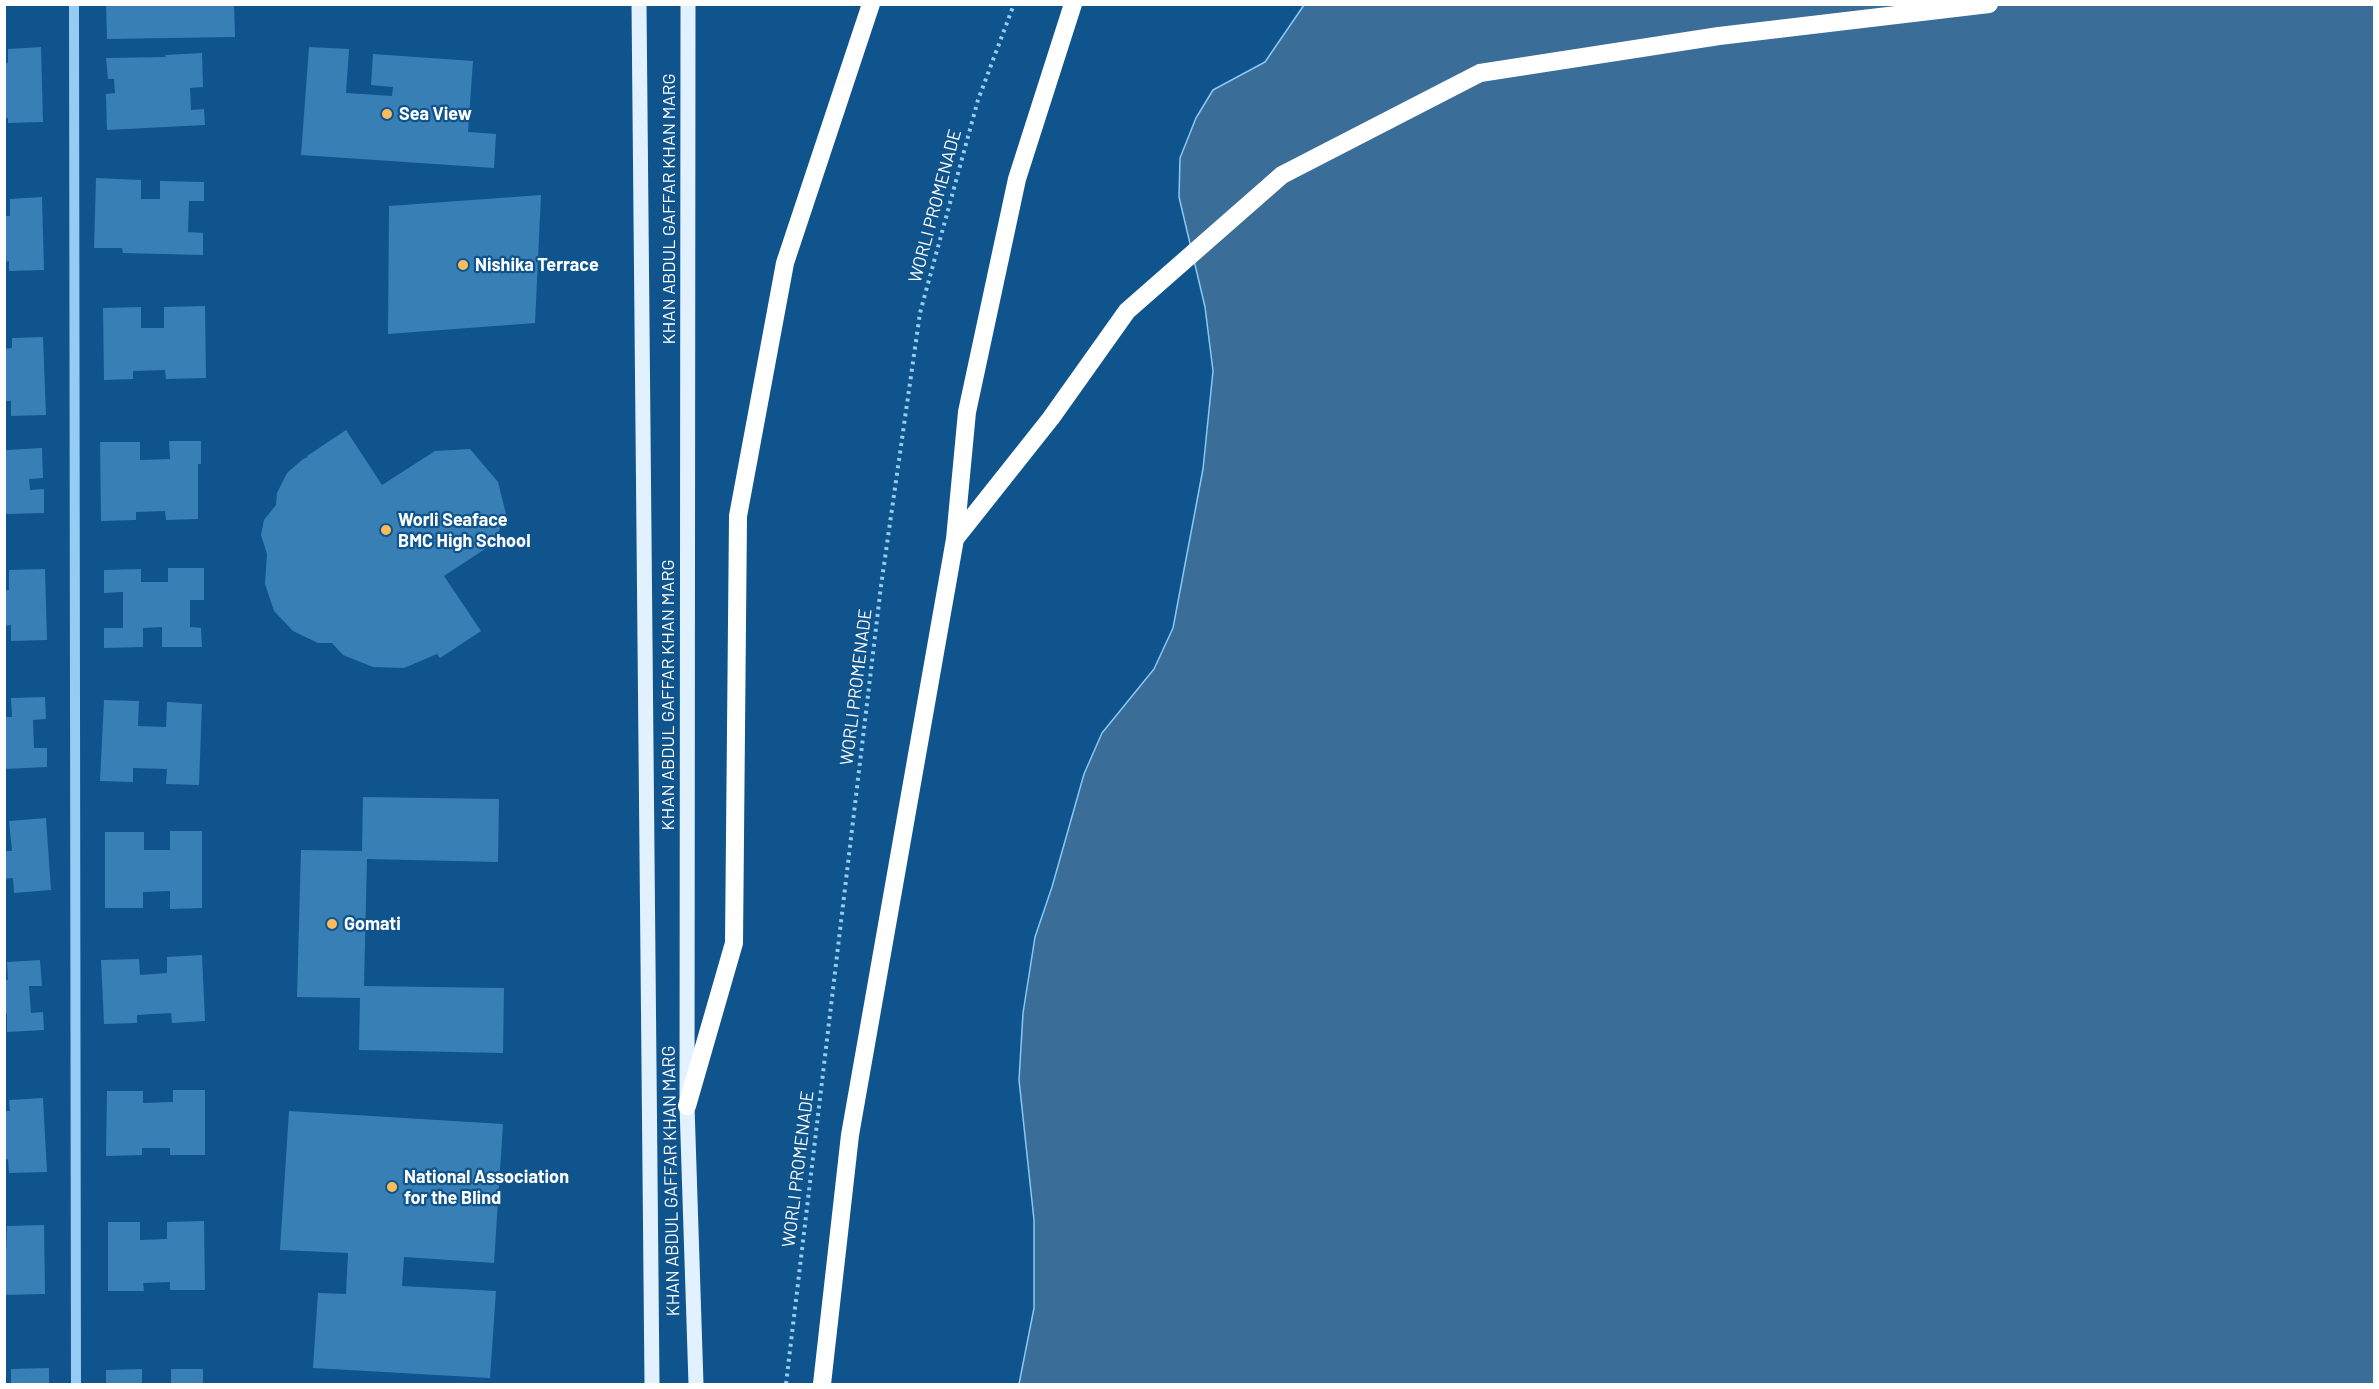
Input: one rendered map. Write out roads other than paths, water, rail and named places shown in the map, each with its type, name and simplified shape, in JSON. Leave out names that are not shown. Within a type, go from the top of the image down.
[{"type":"highway","points":[[687,1106],[735,943],[738,516],[785,263],[871,4]]},
{"type":"highway","points":[[822,1384],[850,1135],[955,539],[968,412],[1017,179],[1073,4]]},
{"type":"highway","points":[[955,539],[1051,418],[1127,311],[1282,175],[1480,73],[1719,36],[1989,4]]},
{"type":"main road","name":"KHAN ABDUL GAFFAR KHAN MARG","points":[[639,4],[652,1384]]},
{"type":"main road","name":"KHAN ABDUL GAFFAR KHAN MARG","points":[[688,4],[687,1106],[696,1384]]},
{"type":"street","points":[[74,4],[76,1384]]},
{"type":"water","points":[[1304,5],[2374,5],[2374,1384],[1019,1384],[1034,1308],[1034,1220],[1019,1080],[1023,1013],[1035,937],[1052,887],[1084,774],[1102,733],[1154,669],[1173,628],[1203,469],[1213,371],[1205,307],[1179,197],[1180,158],[1196,118],[1213,90],[1265,62]]},
{"type":"place","name":"Sea View","points":[[387,114]]},
{"type":"place","name":"Nishika Terrace","points":[[463,265]]},
{"type":"place","name":"Worli Seaface BMC High School","points":[[386,530]]},
{"type":"place","name":"Gomati","points":[[332,924]]},
{"type":"place","name":"National Association for the Blind","points":[[392,1187]]}]
